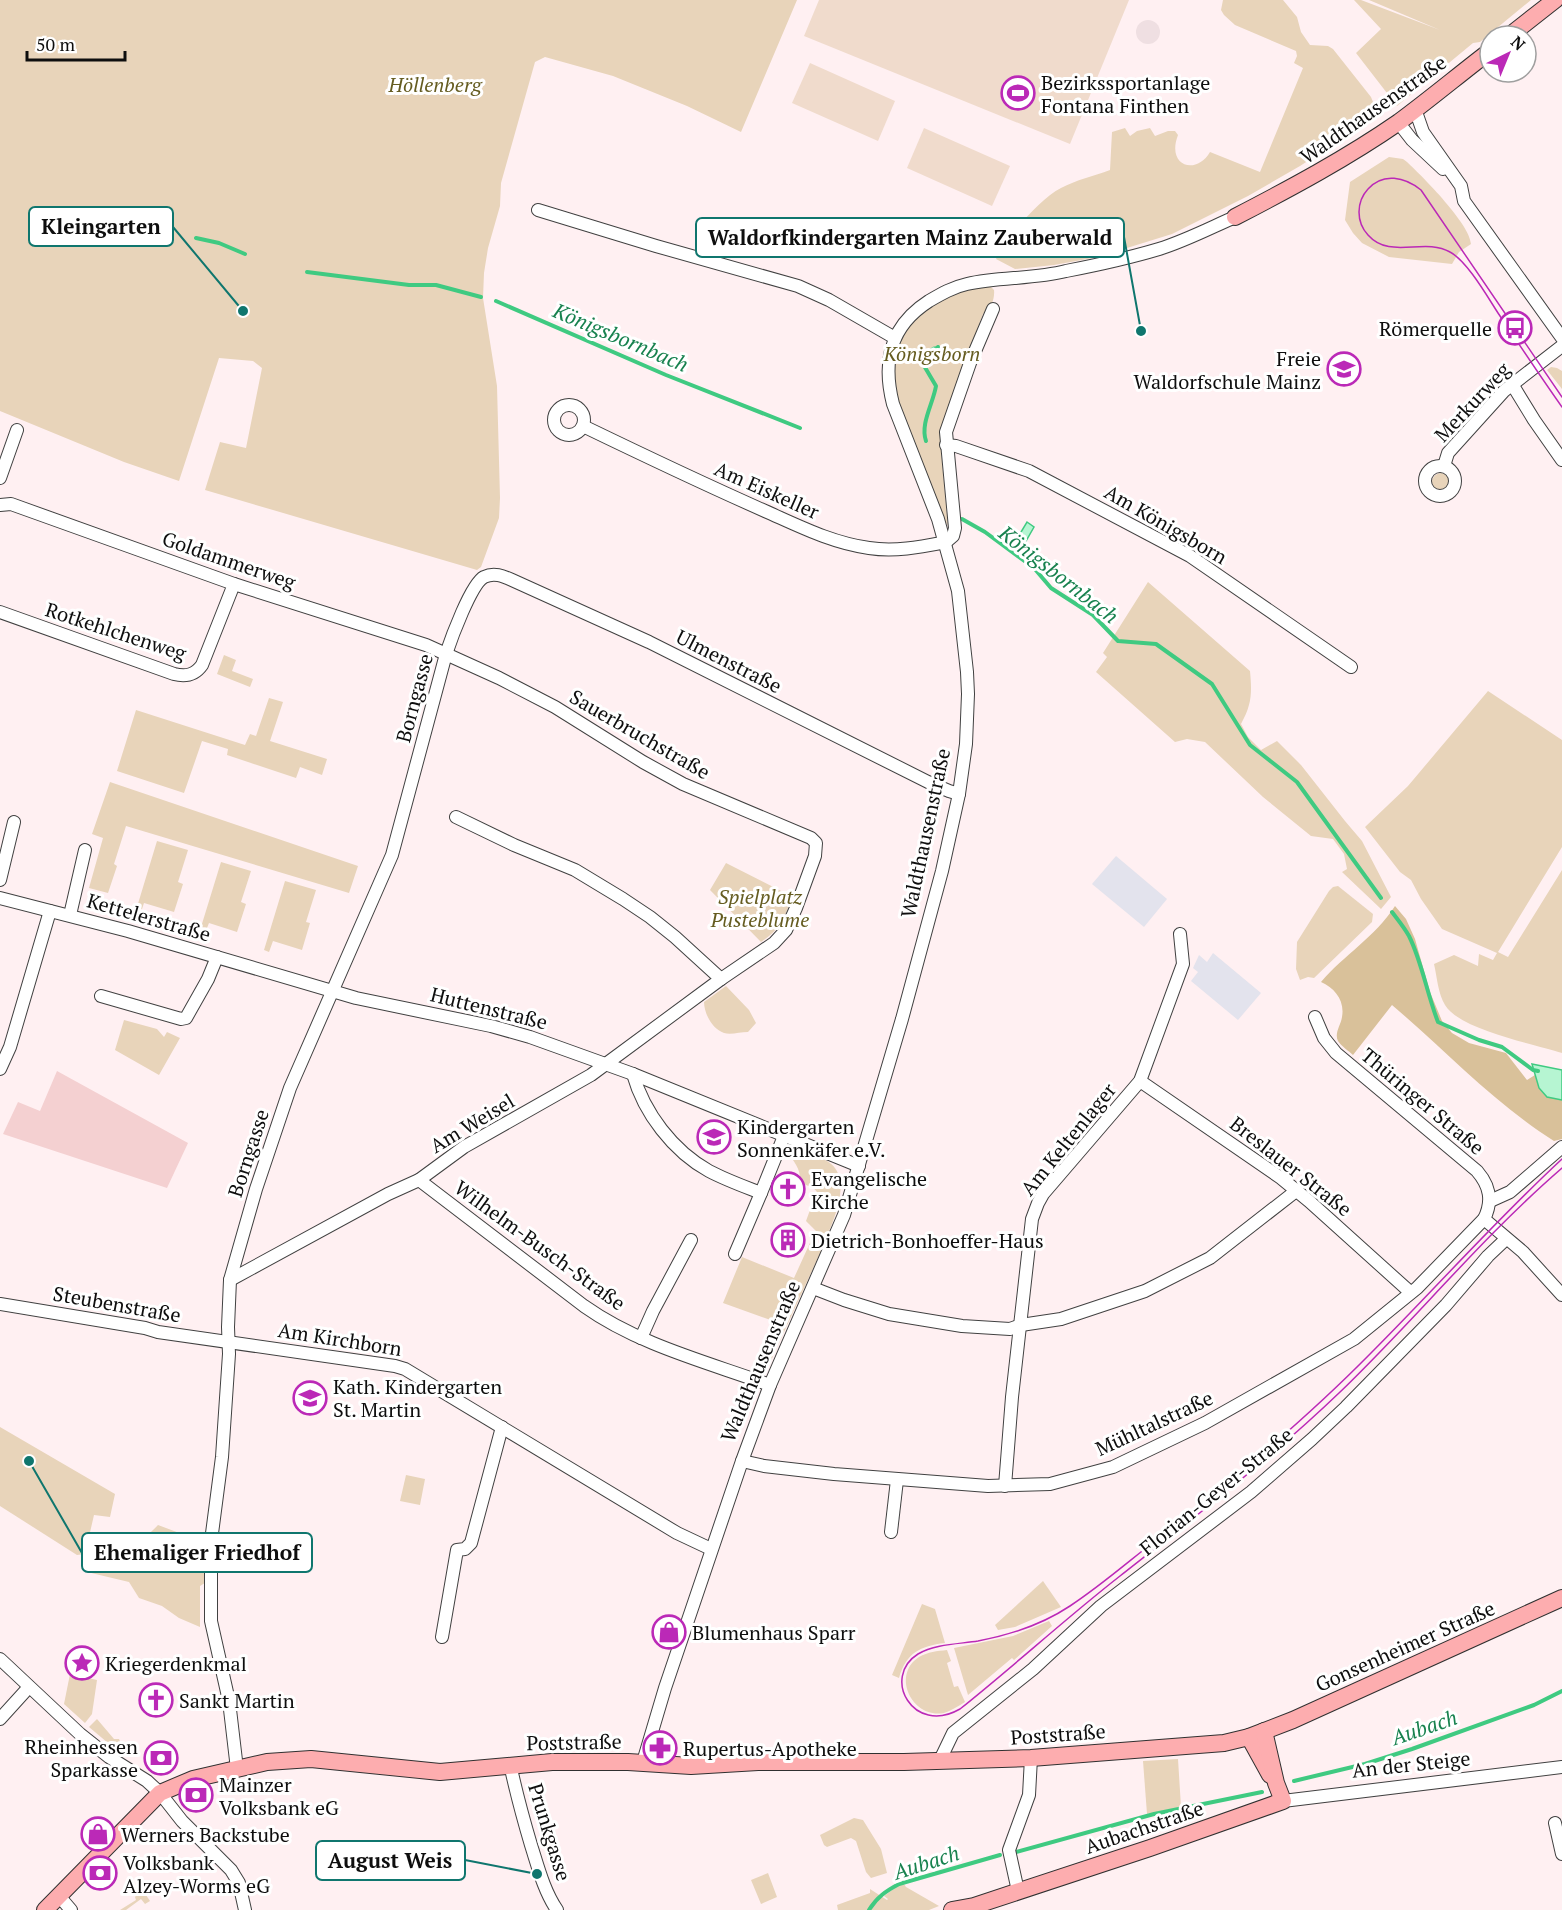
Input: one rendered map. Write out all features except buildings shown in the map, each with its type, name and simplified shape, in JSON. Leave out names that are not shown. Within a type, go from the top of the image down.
[{"type":"main road","points":[[1524,24],[1555,0]]},
{"type":"main road","name":"Waldthausenstraße","points":[[1235,218],[1314,176],[1398,122],[1478,60]]},
{"type":"main road","name":"Gonsenheimer Straße","points":[[1257,1734],[1330,1704],[1562,1598]]},
{"type":"main road","points":[[1257,1734],[1283,1801]]},
{"type":"main road","name":"Poststraße","points":[[45,1910],[160,1793],[193,1779],[267,1762],[293,1759],[331,1761],[440,1772],[510,1764],[562,1762],[643,1762],[691,1766],[758,1762],[1031,1758],[1224,1743],[1257,1734]]},
{"type":"main road","name":"Aubachstraße","points":[[952,1910],[974,1906],[1283,1801]]},
{"type":"street","points":[[1415,109],[1423,132],[1461,186],[1464,201],[1562,338]]},
{"type":"street","points":[[1398,122],[1412,140],[1461,186]]},
{"type":"street","points":[[538,210],[798,286],[829,300],[895,338]]},
{"type":"street","name":"Waldthausenstraße","points":[[643,1762],[665,1688],[742,1461],[770,1385],[844,1215],[911,986],[942,871],[959,794],[966,744],[968,672],[958,591],[946,542],[900,424],[890,391],[890,350],[903,324],[912,314],[948,290],[973,283],[1063,272],[1160,249],[1235,218]]},
{"type":"street","points":[[946,542],[953,536],[955,528],[946,432],[970,363],[993,309]]},
{"type":"street","name":"Merkurweg","points":[[1444,466],[1448,453],[1504,391],[1562,346]]},
{"type":"street","points":[[1512,384],[1533,420],[1562,460]]},
{"type":"street","name":"Am Eiskeller","points":[[583,426],[731,496],[827,538],[869,548],[897,550],[946,542]]},
{"type":"street","points":[[0,478],[17,430]]},
{"type":"street","name":"Am Königsborn","points":[[946,445],[956,446],[1029,471],[1190,556],[1351,667]]},
{"type":"street","name":"Goldammerweg","points":[[0,505],[10,504],[59,520],[234,584],[426,645],[446,654]]},
{"type":"street","name":"Ulmenstraße","points":[[480,580],[492,574],[512,580],[649,642],[928,782],[959,794]]},
{"type":"street","name":"Borngasse","points":[[237,1769],[229,1701],[211,1621],[212,1541],[222,1457],[229,1354],[230,1280],[272,1138],[290,1088],[392,855],[450,641],[480,580]]},
{"type":"street","name":"Rotkehlchenweg","points":[[0,612],[174,674],[187,676],[195,673],[202,665],[234,584]]},
{"type":"street","name":"Sauerbruchstraße","points":[[446,654],[500,678],[555,707],[683,784],[811,838],[816,843]]},
{"type":"street","points":[[456,817],[514,845],[575,870],[623,898],[675,937],[721,979]]},
{"type":"street","points":[[0,880],[14,822]]},
{"type":"street","name":"Am Weisel","points":[[230,1280],[378,1199],[419,1180],[464,1147],[591,1075],[721,979],[774,944],[786,930],[815,856],[816,843]]},
{"type":"street","name":"Kettelerstraße","points":[[70,915],[85,850]]},
{"type":"street","name":"Kettelerstraße","points":[[0,898],[70,915],[333,991]]},
{"type":"street","points":[[0,1069],[10,1047],[50,911]]},
{"type":"street","name":"Am Keltenlager","points":[[1005,1486],[1012,1397],[1032,1219],[1038,1203],[1140,1081],[1183,964],[1180,934]]},
{"type":"street","name":"Kettelerstraße","points":[[101,996],[181,1019],[186,1018],[217,957]]},
{"type":"street","name":"Huttenstraße","points":[[333,991],[530,1036],[633,1074],[859,1166]]},
{"type":"street","name":"Thüringer Straße","points":[[1315,1017],[1324,1038],[1336,1053],[1477,1171],[1486,1183],[1490,1201]]},
{"type":"street","points":[[633,1074],[641,1096],[654,1119],[679,1149],[708,1170],[761,1193]]},
{"type":"street","name":"Breslauer Straße","points":[[1140,1081],[1223,1137],[1296,1191],[1410,1292]]},
{"type":"street","points":[[735,1254],[784,1136]]},
{"type":"street","points":[[1562,1147],[1510,1192],[1490,1201],[1484,1219],[1522,1252],[1562,1295]]},
{"type":"street","name":"Wilhelm-Busch-Straße","points":[[419,1180],[584,1306],[612,1324],[641,1338],[770,1385]]},
{"type":"street","points":[[813,1288],[866,1308],[962,1326],[1010,1329],[1060,1319],[1145,1291],[1210,1258],[1296,1191]]},
{"type":"street","name":"Mühltalstraße","points":[[742,1461],[764,1466],[897,1480],[988,1486],[1050,1484],[1113,1467],[1205,1423],[1354,1339],[1417,1288],[1484,1219]]},
{"type":"street","name":"Florian-Geyer-Straße","points":[[940,1760],[953,1733],[1033,1670],[1101,1606],[1251,1492],[1312,1439],[1355,1399],[1506,1239]]},
{"type":"street","name":"Wilhelm-Busch-Straße","points":[[641,1338],[657,1302],[691,1240]]},
{"type":"street","name":"Steubenstraße","points":[[0,1304],[158,1332],[228,1341]]},
{"type":"street","name":"Am Kirchborn","points":[[228,1341],[405,1369],[677,1533],[711,1549]]},
{"type":"street","points":[[442,1637],[457,1550],[465,1549],[471,1543],[502,1427]]},
{"type":"street","points":[[891,1532],[897,1480]]},
{"type":"street","points":[[0,1659],[93,1745],[147,1781],[160,1793],[182,1821],[231,1870],[238,1883],[244,1910]]},
{"type":"street","points":[[0,1719],[29,1687]]},
{"type":"street","points":[[1018,1891],[1009,1850],[1029,1795],[1031,1758]]},
{"type":"street","name":"Prunkgasse","points":[[510,1764],[539,1873],[556,1910]]},
{"type":"street","name":"An der Steige","points":[[1283,1801],[1562,1767]]},
{"type":"street","points":[[1555,1822],[1562,1854]]},
{"type":"street","points":[[59,1896],[71,1910]]},
{"type":"shaded area","name":"Bezirkssportanlage Fontana Finthen","points":[[819,0],[1129,0],[1070,144],[804,36]]},
{"type":"shaded area","points":[[1148,20],[1153,21],[1159,27],[1159,37],[1153,43],[1148,44],[1143,43],[1137,37],[1136,32],[1137,27],[1143,21]]},
{"type":"shaded area","points":[[810,63],[895,101],[878,141],[792,103]]},
{"type":"shaded area","points":[[924,128],[1010,166],[992,206],[907,168]]},
{"type":"shaded area","name":"Königsborn","points":[[933,347],[939,347],[943,354],[939,361],[933,361],[929,357],[929,351]]},
{"type":"shaded area","points":[[1027,522],[1034,527],[1026,541],[1018,537]]},
{"type":"shaded area","points":[[1116,856],[1167,899],[1144,927],[1092,884]]},
{"type":"shaded area","points":[[1395,906],[1406,919],[1415,939],[1430,992],[1442,1021],[1452,1033],[1469,1043],[1506,1053],[1527,1080],[1535,1075],[1543,1093],[1562,1100],[1562,1139],[1554,1141],[1511,1110],[1392,1005],[1353,1055],[1339,1043],[1337,1035],[1342,1017],[1342,1006],[1335,991],[1321,982],[1369,937]]},
{"type":"shaded area","points":[[1213,953],[1261,993],[1238,1020],[1191,981],[1198,972],[1193,968],[1199,955],[1207,962]]},
{"type":"shaded area","points":[[1532,1064],[1562,1070],[1562,1100],[1547,1097],[1539,1088]]},
{"type":"shaded area","points":[[57,1071],[188,1143],[167,1188],[3,1134],[18,1102],[40,1111]]},
{"type":"green space","name":"Höllenberg","points":[[0,0],[797,0],[741,132],[687,106],[613,76],[545,57],[535,62],[501,183],[500,206],[488,248],[484,273],[483,298],[497,386],[500,498],[499,518],[481,567],[477,570],[205,490],[220,442],[246,448],[262,368],[253,361],[219,358],[179,481],[124,462],[0,411]]},
{"type":"green space","points":[[1223,0],[1283,0],[1297,17],[1301,32],[1310,45],[1328,46],[1333,49],[1371,97],[1375,107],[1371,120],[1300,166],[1248,196],[1172,234],[1098,257],[1054,265],[1015,269],[996,259],[1025,219],[1052,193],[1110,170],[1112,132],[1125,128],[1130,136],[1137,131],[1150,128],[1155,136],[1175,131],[1178,135],[1175,146],[1176,154],[1184,164],[1197,164],[1210,152],[1260,172],[1303,68],[1294,63],[1297,56],[1296,51],[1235,25],[1221,10]]},
{"type":"green space","points":[[1354,0],[1361,0],[1440,30],[1369,0],[1531,0],[1502,24],[1478,24],[1478,42],[1473,43],[1397,106],[1356,53],[1381,29]]},
{"type":"green space","points":[[1389,157],[1403,159],[1424,178],[1455,213],[1469,235],[1471,244],[1459,252],[1452,264],[1389,257],[1362,243],[1345,220],[1350,182]]},
{"type":"green space","name":"Königsborn","points":[[990,286],[994,290],[993,300],[983,314],[954,391],[940,440],[948,526],[936,502],[900,409],[894,379],[895,364],[903,338],[918,316],[952,294]]},
{"type":"green space","points":[[1551,367],[1562,371],[1562,389],[1547,370]]},
{"type":"green space","points":[[1441,473],[1447,476],[1450,482],[1447,488],[1441,491],[1435,488],[1432,482],[1435,476]]},
{"type":"green space","points":[[1148,582],[1250,671],[1250,698],[1241,724],[1248,737],[1261,750],[1277,741],[1301,765],[1362,841],[1391,897],[1381,909],[1342,872],[1347,869],[1344,854],[1333,839],[1311,836],[1263,797],[1205,742],[1187,739],[1175,742],[1096,672],[1107,657],[1103,653]]},
{"type":"green space","points":[[224,655],[236,660],[232,671],[253,679],[250,687],[217,674]]},
{"type":"green space","points":[[1488,691],[1562,740],[1562,847],[1498,952],[1508,957],[1562,870],[1562,1053],[1481,1029],[1453,1014],[1445,1005],[1439,991],[1434,964],[1454,955],[1478,966],[1479,954],[1493,960],[1497,953],[1442,929],[1411,880],[1400,872],[1365,827],[1408,786]]},
{"type":"green space","points":[[269,698],[283,702],[270,741],[327,759],[322,775],[300,767],[296,778],[227,755],[228,749],[202,741],[184,793],[117,771],[136,710],[245,745],[250,734],[256,736]]},
{"type":"green space","points":[[110,782],[358,866],[349,893],[126,826],[108,893],[89,888],[103,838],[92,834]]},
{"type":"green space","points":[[157,841],[188,850],[178,882],[183,884],[174,912],[144,903],[142,909],[137,907]]},
{"type":"green space","points":[[221,862],[251,871],[241,902],[246,904],[237,932],[209,923],[207,928],[201,927]]},
{"type":"green space","name":"Spielplatz Pusteblume","points":[[726,863],[793,897],[777,928],[761,942],[710,890]]},
{"type":"green space","points":[[285,881],[316,890],[306,922],[310,923],[302,950],[273,941],[269,952],[264,950]]},
{"type":"green space","points":[[1338,886],[1373,914],[1372,922],[1314,978],[1308,977],[1300,980],[1296,969],[1297,942],[1329,891]]},
{"type":"green space","points":[[726,986],[749,1010],[756,1023],[748,1032],[724,1033],[712,1024],[707,1016],[704,1002]]},
{"type":"green space","points":[[124,1020],[157,1029],[164,1037],[167,1032],[180,1038],[159,1075],[115,1050]]},
{"type":"green space","points":[[797,1148],[827,1161],[835,1169],[840,1179],[839,1203],[822,1248],[817,1232],[806,1221],[810,1210],[820,1210],[822,1204],[816,1198],[818,1194],[814,1189],[800,1181],[798,1168],[787,1151]]},
{"type":"green space","points":[[814,1234],[821,1251],[769,1365],[764,1362],[780,1328],[779,1323],[723,1303],[742,1257],[794,1278]]},
{"type":"green space","points":[[0,1427],[115,1494],[110,1517],[94,1515],[85,1554],[77,1555],[0,1506]]},
{"type":"green space","points":[[406,1475],[425,1479],[420,1505],[400,1501]]},
{"type":"green space","points":[[158,1525],[206,1543],[208,1581],[200,1586],[200,1627],[179,1618],[162,1606],[139,1598],[129,1582],[87,1572],[99,1551],[118,1551],[130,1548]]},
{"type":"green space","points":[[1043,1581],[1061,1607],[1015,1627],[998,1630],[995,1625]]},
{"type":"green space","points":[[922,1604],[935,1609],[945,1643],[928,1646],[915,1652],[906,1662],[899,1678],[892,1675]]},
{"type":"green space","points":[[1049,1621],[1052,1626],[1014,1660],[1012,1658],[968,1695],[954,1648],[1013,1636]]},
{"type":"green space","points":[[947,1650],[951,1661],[947,1663],[954,1687],[958,1686],[965,1702],[947,1712],[933,1713],[915,1703],[909,1694],[906,1684],[907,1674],[911,1665],[919,1657]]},
{"type":"green space","points":[[70,1674],[97,1680],[92,1714],[85,1723],[64,1704]]},
{"type":"green space","points":[[97,1719],[114,1739],[119,1739],[121,1748],[126,1752],[108,1743],[89,1727]]},
{"type":"green space","points":[[1178,1759],[1181,1807],[1147,1814],[1143,1761]]},
{"type":"green space","points":[[854,1818],[863,1820],[881,1849],[887,1873],[871,1878],[866,1872],[856,1841],[851,1838],[827,1847],[824,1845],[820,1835]]},
{"type":"green space","points":[[768,1873],[777,1897],[761,1904],[751,1880]]},
{"type":"green space","points":[[904,1884],[939,1906],[929,1910],[838,1910],[837,1905],[870,1893],[870,1889],[887,1900],[884,1896]]},
{"type":"green space","points":[[142,1889],[150,1901],[145,1904],[141,1899],[126,1910],[120,1910],[136,1900],[135,1897]]},
{"type":"waterway","name":"Königsbornbach","points":[[196,238],[219,243],[245,254]]},
{"type":"waterway","name":"Königsbornbach","points":[[307,272],[409,285],[436,285],[481,297]]},
{"type":"waterway","name":"Königsbornbach","points":[[496,301],[666,375],[800,428]]},
{"type":"waterway","name":"Königsbornbach","points":[[926,441],[926,421],[936,386],[923,364],[926,358],[936,353],[938,347]]},
{"type":"waterway","name":"Königsbornbach","points":[[962,519],[985,532],[1034,568],[1051,588],[1093,615],[1118,641],[1156,644],[1212,684],[1250,745],[1297,782],[1381,898]]},
{"type":"waterway","name":"Königsbornbach","points":[[1392,912],[1414,946],[1438,1022],[1479,1040],[1502,1047],[1533,1070],[1538,1071]]},
{"type":"waterway","name":"Aubach","points":[[1294,1781],[1365,1764],[1412,1749],[1534,1705],[1562,1691]]},
{"type":"waterway","name":"Aubach","points":[[1016,1852],[1154,1814],[1262,1792]]},
{"type":"waterway","name":"Aubach","points":[[869,1910],[875,1901],[899,1884],[1000,1855]]},
{"type":"tram line","points":[[1562,397],[1421,190],[1408,182],[1394,178],[1380,180],[1368,189],[1361,200],[1359,212],[1361,224],[1368,235],[1386,246],[1440,248],[1450,252],[1463,263],[1562,407]]},
{"type":"tram line","points":[[1562,1159],[1394,1330],[1294,1426],[1105,1581],[1060,1612],[1014,1632],[978,1641],[939,1646],[918,1654],[907,1664],[902,1676],[903,1689],[916,1710],[928,1715],[943,1715],[960,1709],[1100,1592],[1232,1487],[1339,1393],[1476,1250],[1562,1168]]},
{"type":"place","name":"Bezirkssportanlage Fontana Finthen","points":[[1018,93]]},
{"type":"place","name":"Kleingarten","points":[[243,311]]},
{"type":"place","name":"Römerquelle","points":[[1515,328]]},
{"type":"place","name":"Waldorfkindergarten Mainz Zauberwald","points":[[1141,331]]},
{"type":"place","name":"Freie Waldorfschule Mainz","points":[[1344,369]]},
{"type":"place","name":"Kindergarten Sonnenkäfer e.V.","points":[[714,1137]]},
{"type":"place","name":"Evangelische Kirche","points":[[788,1189]]},
{"type":"place","name":"Dietrich-Bonhoeffer-Haus","points":[[788,1240]]},
{"type":"place","name":"Kath. Kindergarten St. Martin","points":[[310,1398]]},
{"type":"place","name":"Ehemaliger Friedhof","points":[[29,1461]]},
{"type":"place","name":"Blumenhaus Sparr","points":[[669,1632]]},
{"type":"place","name":"Kriegerdenkmal","points":[[82,1663]]},
{"type":"place","name":"Sankt Martin","points":[[156,1700]]},
{"type":"place","name":"Rupertus-Apotheke","points":[[660,1748]]},
{"type":"place","name":"Rheinhessen Sparkasse","points":[[161,1758]]},
{"type":"place","name":"Mainzer Volksbank eG","points":[[196,1795]]},
{"type":"place","name":"Werners Backstube","points":[[98,1834]]},
{"type":"place","name":"Volksbank Alzey-Worms eG","points":[[100,1873]]},
{"type":"place","name":"August Weis","points":[[537,1874]]}]
